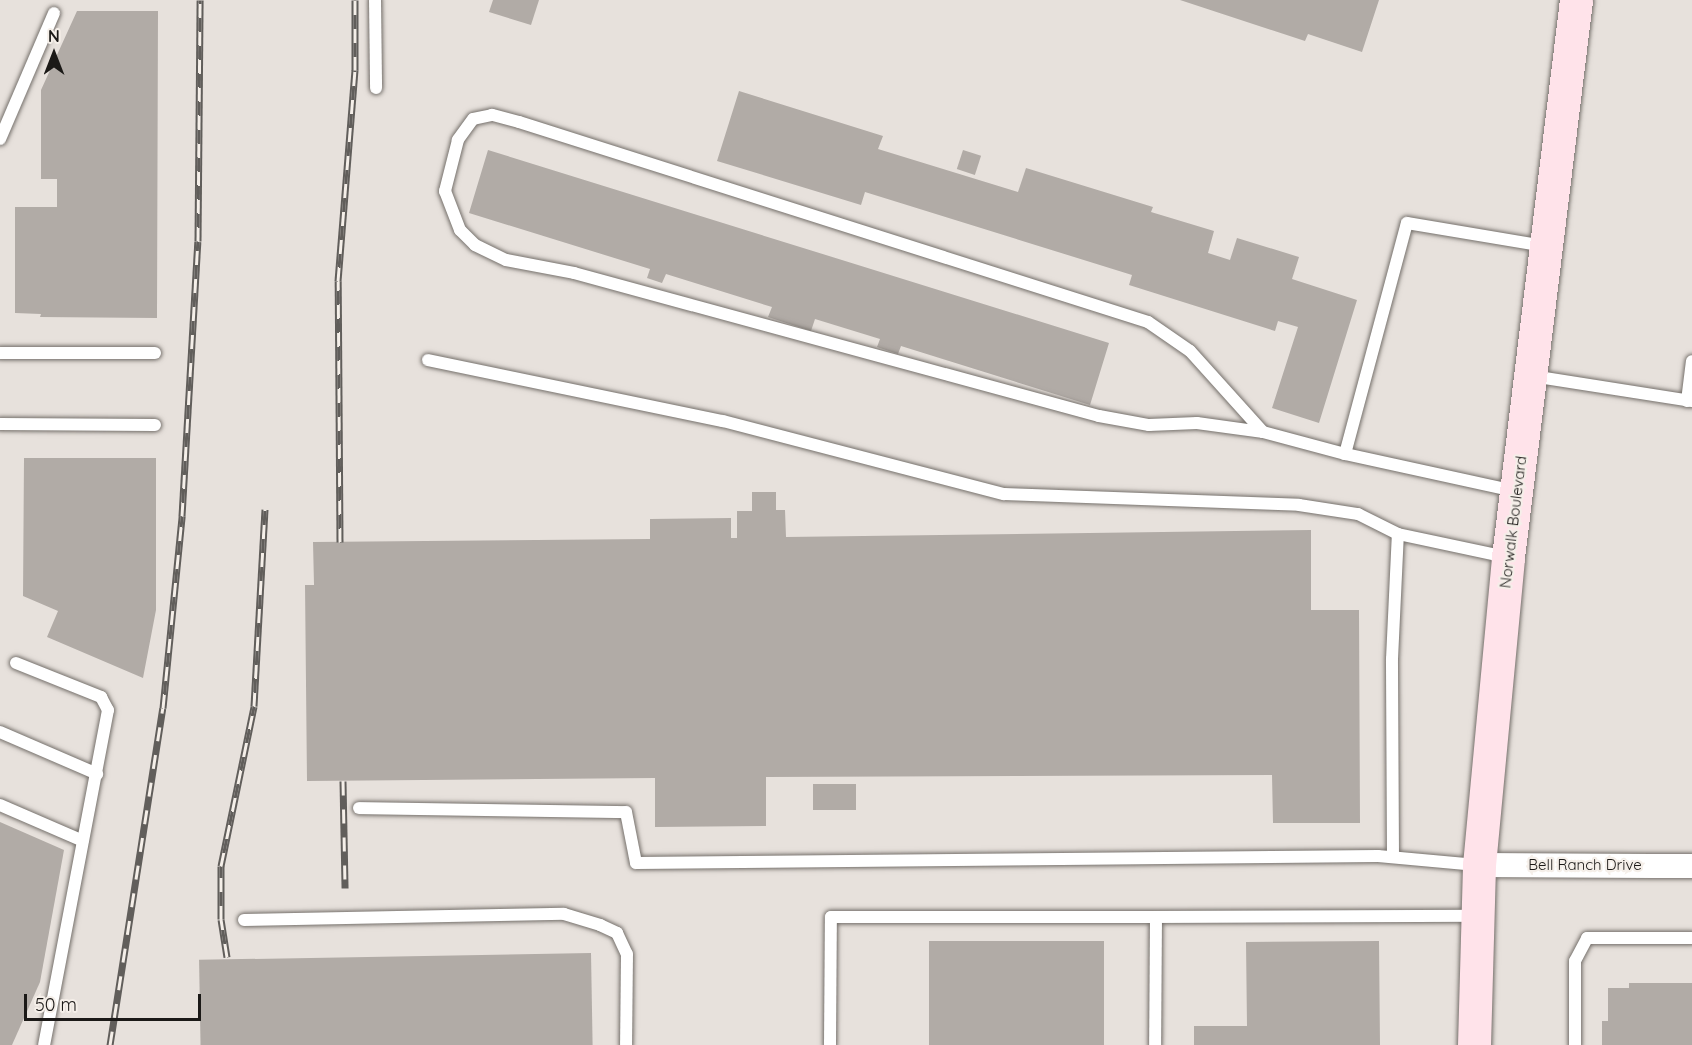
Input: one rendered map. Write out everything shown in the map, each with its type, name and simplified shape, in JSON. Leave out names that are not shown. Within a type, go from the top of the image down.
[{"type":"main road","name":"Norwalk Boulevard","points":[[1474,1045],[1479,865],[1508,557],[1576,0]]},
{"type":"street","name":"Bell Ranch Drive","points":[[1479,865],[1692,866]]},
{"type":"lane","points":[[375,0],[376,88]]},
{"type":"lane","points":[[0,139],[54,13]]},
{"type":"lane","points":[[1263,432],[1190,351],[1148,322],[519,122],[492,115],[473,119],[458,140],[445,191],[460,230],[475,245],[506,260],[574,273],[1099,416],[1149,424],[1197,423],[1263,432],[1345,454],[1517,492]]},
{"type":"lane","points":[[1345,454],[1407,223],[1546,246]]},
{"type":"lane","points":[[0,353],[155,353]]},
{"type":"lane","points":[[428,360],[723,421],[1004,494],[1299,505],[1358,514],[1398,534],[1508,557]]},
{"type":"lane","points":[[1530,376],[1690,401],[1692,361]]},
{"type":"lane","points":[[0,424],[155,425]]},
{"type":"lane","points":[[1393,857],[1392,659],[1398,534]]},
{"type":"lane","points":[[16,663],[101,697],[106,702],[106,726],[44,1045]]},
{"type":"lane","points":[[0,732],[97,774]]},
{"type":"lane","points":[[0,805],[83,841]]},
{"type":"lane","points":[[359,808],[626,812],[636,863],[1393,857],[1479,865]]},
{"type":"lane","points":[[244,920],[564,914],[600,925],[617,933],[627,954],[626,1045]]},
{"type":"lane","points":[[831,1045],[831,917],[1476,916]]},
{"type":"lane","points":[[1155,1045],[1156,917]]},
{"type":"lane","points":[[1575,1045],[1575,960],[1587,938],[1692,938]]},
{"type":"building","points":[[493,0],[539,0],[531,25],[489,12]]},
{"type":"building","points":[[1180,0],[1379,0],[1362,52],[1308,34],[1305,41]]},
{"type":"building","points":[[77,11],[158,11],[157,318],[40,317],[41,314],[15,313],[15,207],[57,207],[57,179],[41,179],[41,90]]},
{"type":"building","points":[[739,91],[883,136],[878,149],[1018,192],[1026,168],[1153,207],[1151,212],[1214,231],[1208,253],[1230,260],[1237,238],[1299,257],[1292,279],[1357,300],[1319,423],[1272,408],[1298,327],[1278,321],[1275,331],[1129,285],[1132,275],[865,192],[861,205],[717,161]]},
{"type":"building","points":[[488,150],[1109,343],[1090,405],[901,346],[898,354],[877,347],[880,339],[815,319],[811,331],[768,317],[772,307],[666,274],[662,283],[647,278],[650,269],[469,213]]},
{"type":"building","points":[[963,150],[981,156],[975,175],[957,169]]},
{"type":"building","points":[[24,458],[156,458],[156,610],[143,678],[47,637],[58,611],[23,596]]},
{"type":"building","points":[[752,492],[776,492],[776,510],[785,510],[786,537],[1311,530],[1311,610],[1359,610],[1360,823],[1273,823],[1272,775],[766,777],[766,826],[655,827],[655,778],[307,781],[305,585],[314,585],[313,542],[650,539],[650,519],[731,518],[731,538],[737,538],[737,511],[752,511]]},
{"type":"building","points":[[813,784],[856,784],[856,810],[813,810]]},
{"type":"building","points":[[0,822],[64,850],[40,982],[12,1045],[0,1045]]},
{"type":"building","points":[[929,941],[1104,941],[1104,1045],[929,1045]]},
{"type":"building","points":[[1379,941],[1380,1045],[1194,1045],[1194,1026],[1247,1026],[1246,942]]},
{"type":"building","points":[[591,953],[593,1045],[201,1045],[199,960]]},
{"type":"building","points":[[1629,983],[1692,983],[1692,1045],[1602,1045],[1602,1021],[1608,1021],[1608,988],[1629,988]]},
{"type":"railway","points":[[110,1045],[163,708],[182,516],[198,241],[200,0]]},
{"type":"railway","points":[[340,542],[338,281],[355,70],[355,0]]},
{"type":"railway","points":[[227,957],[221,919],[221,866],[254,706],[265,509]]},
{"type":"railway","points":[[343,781],[345,888]]}]
